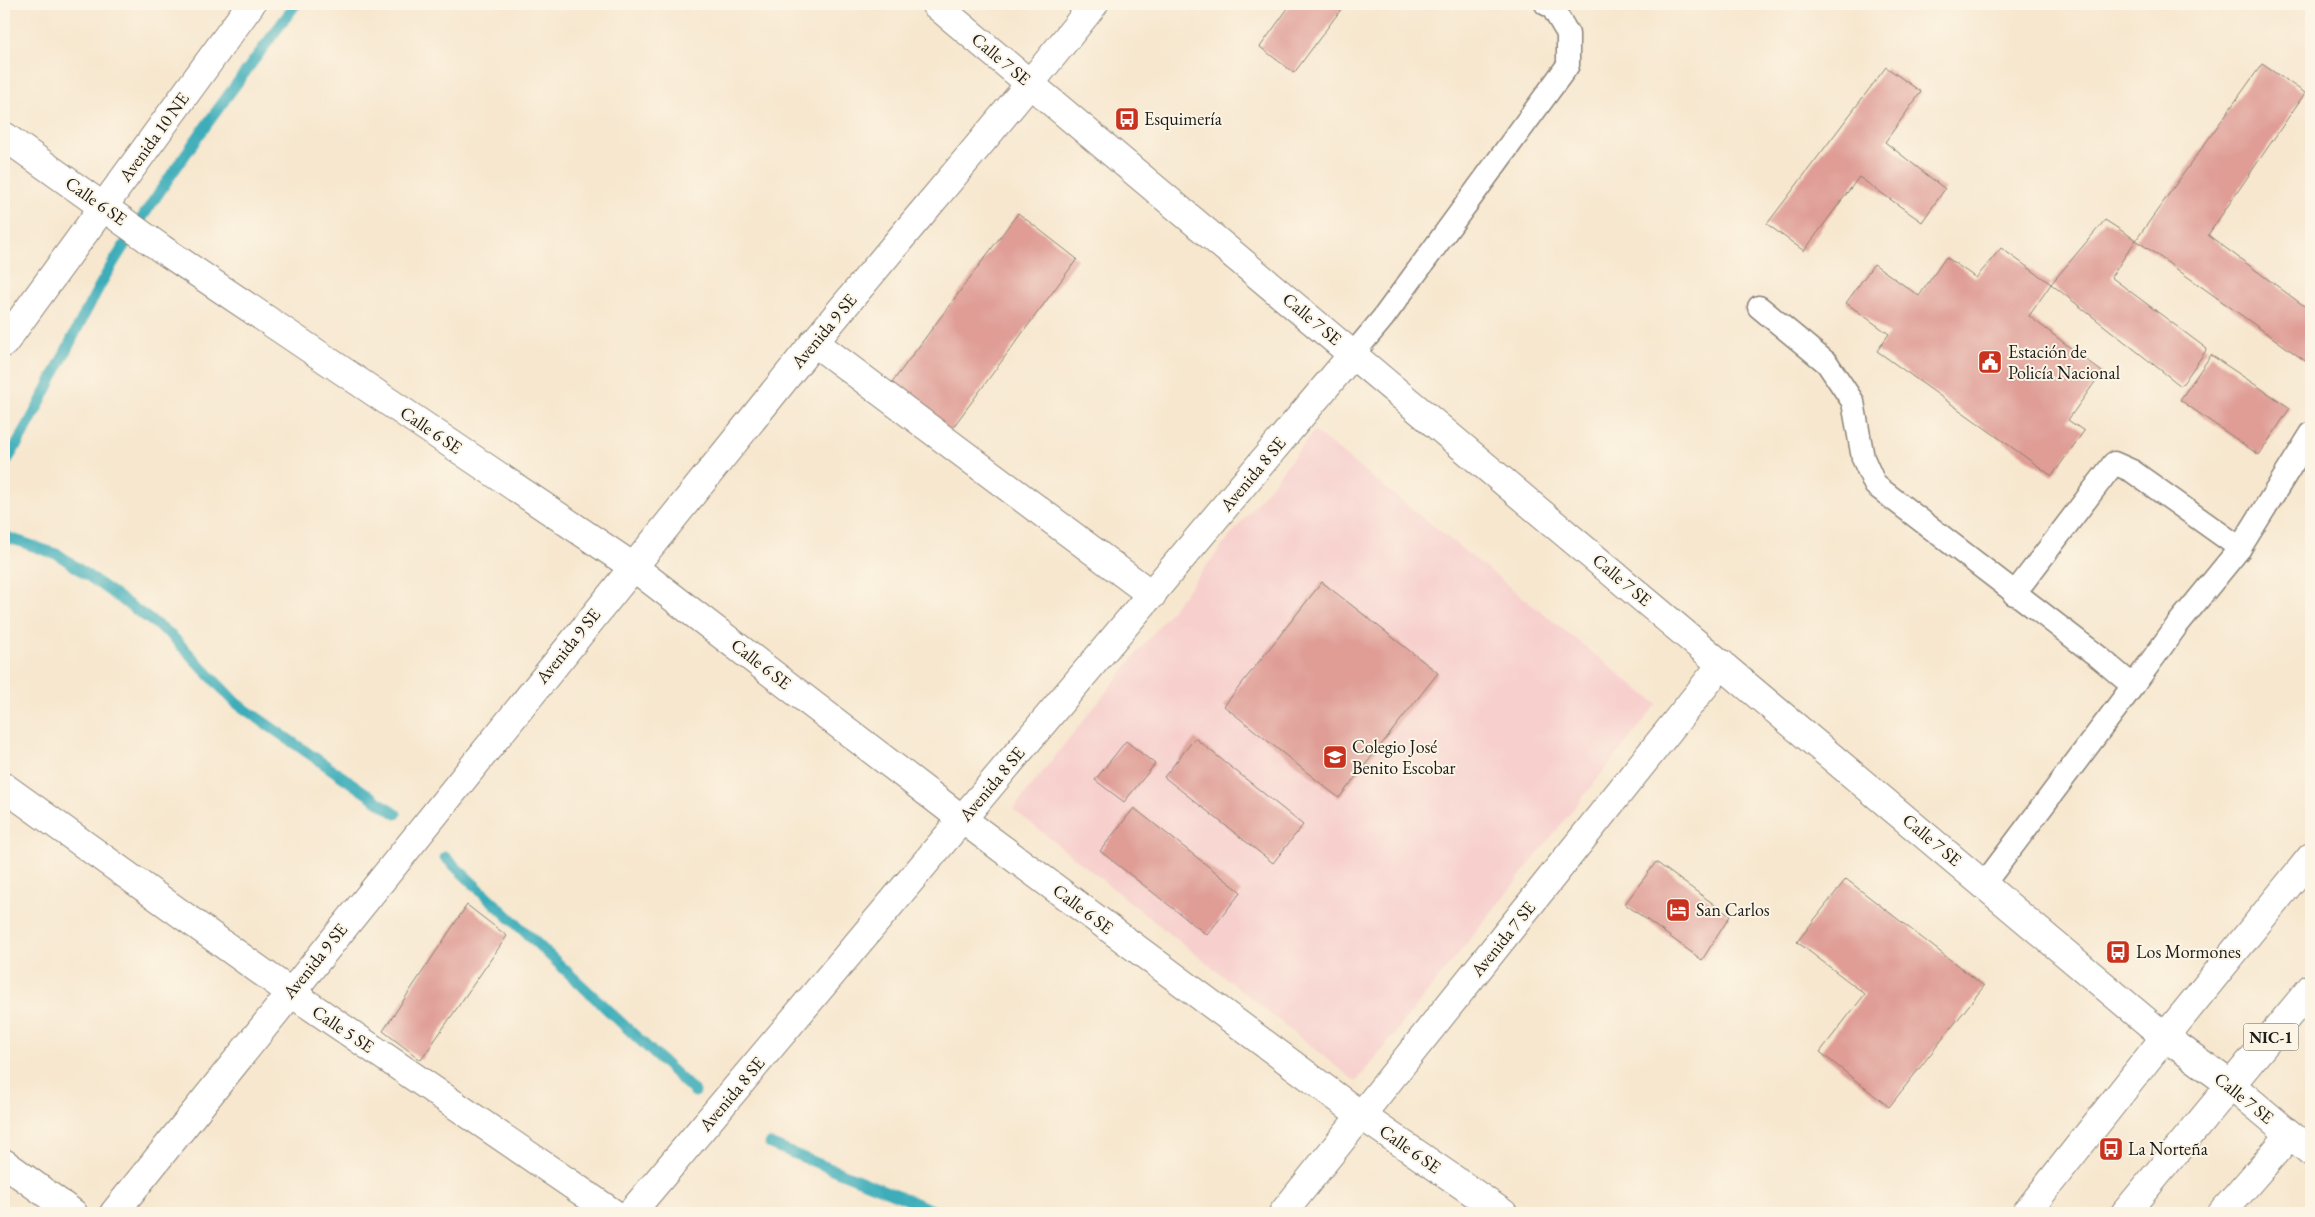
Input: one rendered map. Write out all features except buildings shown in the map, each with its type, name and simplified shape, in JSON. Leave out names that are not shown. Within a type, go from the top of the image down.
[{"type":"main road","name":"Avenida 10 NE","points":[[4,343],[109,210],[252,4]]},
{"type":"main road","name":"Calle 7 SE","points":[[935,4],[2165,1037],[2231,1086],[2311,1152]]},
{"type":"main road","name":"Avenida 9 SE","points":[[114,1213],[632,566],[814,342],[1031,84],[1094,4]]},
{"type":"main road","name":"Calle 6 SE","points":[[4,136],[162,249],[632,566],[962,819],[1362,1116],[1503,1213]]},
{"type":"main road","points":[[814,342],[1152,595]]},
{"type":"main road","name":"Avenida 8 SE","points":[[631,1213],[1353,354]]},
{"type":"main road","name":"Avenida 7 SE","points":[[1283,1213],[1722,664]]},
{"type":"main road","name":"Calle 5 SE","points":[[4,787],[290,992],[613,1213]]},
{"type":"main road","points":[[2026,1213],[2311,857]]},
{"type":"main road","name":"NIC-1","points":[[2125,1213],[2311,988]]},
{"type":"main road","points":[[2222,1213],[2290,1135]]},
{"type":"main road","points":[[4,1163],[73,1213]]},
{"type":"lane","points":[[1353,354],[1389,310],[1568,65],[1568,34],[1552,7],[1546,4]]},
{"type":"lane","points":[[1759,307],[1828,363],[1852,402],[1862,458],[1875,485],[2014,594],[2100,658],[2133,686]]},
{"type":"lane","points":[[1984,884],[2178,624],[2240,548],[2311,434]]},
{"type":"lane","points":[[2014,594],[2114,463],[2132,471],[2240,548]]},
{"type":"shaded area","name":"Colegio José Benito Escobar","points":[[1314,431],[1657,704],[1356,1082],[1013,809]]},
{"type":"waterway","points":[[4,465],[33,416],[85,313],[134,229],[225,99],[296,4]]},
{"type":"waterway","points":[[4,536],[59,555],[170,634],[236,703],[396,814]]},
{"type":"waterway","points":[[445,857],[695,1092]]},
{"type":"waterway","points":[[770,1144],[940,1213]]},
{"type":"place","name":"Esquimería","points":[[1127,119]]},
{"type":"place","name":"Estación de Policía Nacional","points":[[1990,362]]},
{"type":"place","name":"Colegio José Benito Escobar","points":[[1335,757]]},
{"type":"place","name":"San Carlos","points":[[1678,910]]},
{"type":"place","name":"Los Mormones","points":[[2118,952]]},
{"type":"place","name":"La Norteña","points":[[2111,1149]]}]
